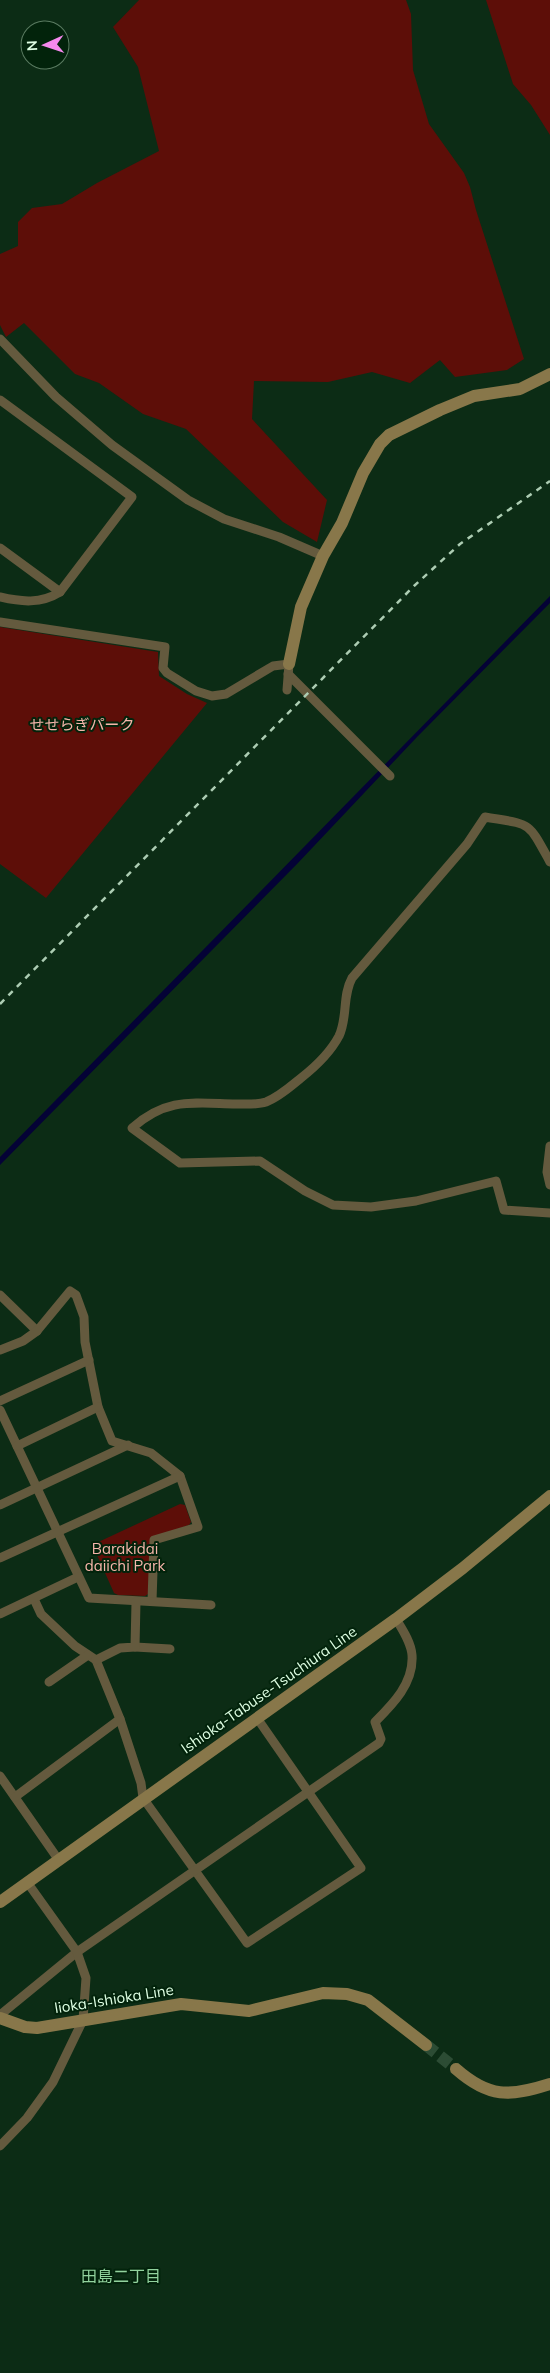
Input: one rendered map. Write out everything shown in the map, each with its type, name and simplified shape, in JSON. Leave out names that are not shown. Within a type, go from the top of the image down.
[{"type":"main road","points":[[288,669],[301,607],[323,556],[342,522],[363,473],[380,444],[389,435],[474,396],[520,388],[550,374]]},
{"type":"main road","name":"Ishioka-Tabuse-Tsuchiura Line","points":[[0,1902],[396,1619],[463,1568],[550,1496]]},
{"type":"main road","name":"Iioka-Ishioka Line","points":[[0,2016],[25,2027],[37,2028],[181,2004],[249,2011],[322,1993],[341,1993],[368,2000],[426,2045]]},
{"type":"main road","points":[[456,2069],[471,2083],[504,2094],[522,2093],[550,2084]]},
{"type":"street","points":[[0,339],[56,397],[112,445],[188,500],[224,519],[279,537],[323,556]]},
{"type":"street","points":[[0,400],[132,497],[60,592],[53,596],[32,601],[0,597]]},
{"type":"street","points":[[0,548],[60,592]]},
{"type":"street","points":[[0,622],[165,647],[164,668],[167,673],[190,688],[212,696],[226,694],[273,666],[288,669],[388,775]]},
{"type":"street","points":[[287,690],[288,669]]},
{"type":"street","points":[[550,862],[531,829],[523,824],[484,817],[467,844],[352,978],[346,988],[345,1019],[338,1037],[315,1067],[279,1096],[264,1103],[184,1102],[161,1108],[148,1114],[132,1128],[180,1163],[260,1161],[305,1191],[332,1205],[371,1207],[416,1201],[496,1181],[504,1210],[550,1213]]},
{"type":"street","points":[[550,1146],[547,1172],[550,1185]]},
{"type":"street","points":[[0,1350],[23,1341],[37,1331],[70,1291],[76,1295],[84,1317],[89,1360],[98,1407],[112,1440],[151,1453],[180,1476],[198,1527],[154,1540],[152,1602]]},
{"type":"street","points":[[0,1295],[37,1331]]},
{"type":"street","points":[[0,1400],[89,1360]]},
{"type":"street","points":[[17,1446],[98,1407]]},
{"type":"street","points":[[0,1410],[89,1598],[211,1605]]},
{"type":"street","points":[[0,1505],[128,1445]]},
{"type":"street","points":[[0,1558],[180,1476]]},
{"type":"street","points":[[0,1614],[78,1577]]},
{"type":"street","points":[[34,1598],[41,1614],[96,1660],[120,1719],[144,1798],[247,1943],[361,1868],[257,1718]]},
{"type":"street","points":[[135,1647],[136,1602]]},
{"type":"street","points":[[0,2016],[77,1952],[379,1743],[381,1739],[375,1722],[396,1701],[410,1673],[412,1654],[396,1619]]},
{"type":"street","points":[[96,1660],[120,1648],[170,1649]]},
{"type":"street","points":[[49,1682],[88,1655]]},
{"type":"street","points":[[15,1797],[120,1719]]},
{"type":"street","points":[[0,1776],[58,1859]]},
{"type":"street","points":[[0,2146],[27,2118],[53,2082],[83,2020],[86,1978],[77,1952],[27,1882]]},
{"type":"green space","points":[[139,0],[406,0],[411,14],[413,70],[429,124],[464,173],[470,187],[524,359],[507,370],[455,377],[440,360],[410,383],[372,372],[328,382],[254,381],[252,419],[327,500],[317,542],[283,522],[186,429],[143,414],[99,383],[75,374],[24,323],[6,337],[0,325],[0,254],[18,246],[18,222],[32,208],[62,204],[97,183],[159,151],[138,67],[113,27]]},
{"type":"green space","points":[[486,0],[550,0],[550,135],[531,105],[513,84]]},
{"type":"green space","name":"せせらぎパーク","points":[[0,627],[158,652],[159,676],[187,694],[207,703],[46,898],[0,864]]},
{"type":"green space","name":"Barakidai daiichi Park","points":[[180,1504],[185,1505],[191,1522],[189,1525],[151,1538],[148,1594],[145,1596],[118,1595],[114,1593],[93,1546],[94,1544]]},
{"type":"shaded area","points":[[550,596],[550,603],[417,737],[297,864],[0,1165],[0,1157]]},
{"type":"tunnel","points":[[426,2045],[456,2069]]},
{"type":"railway","points":[[0,1004],[414,586],[460,544],[550,481]]},
{"type":"district","name":"田島二丁目","points":[[121,2276]]}]
